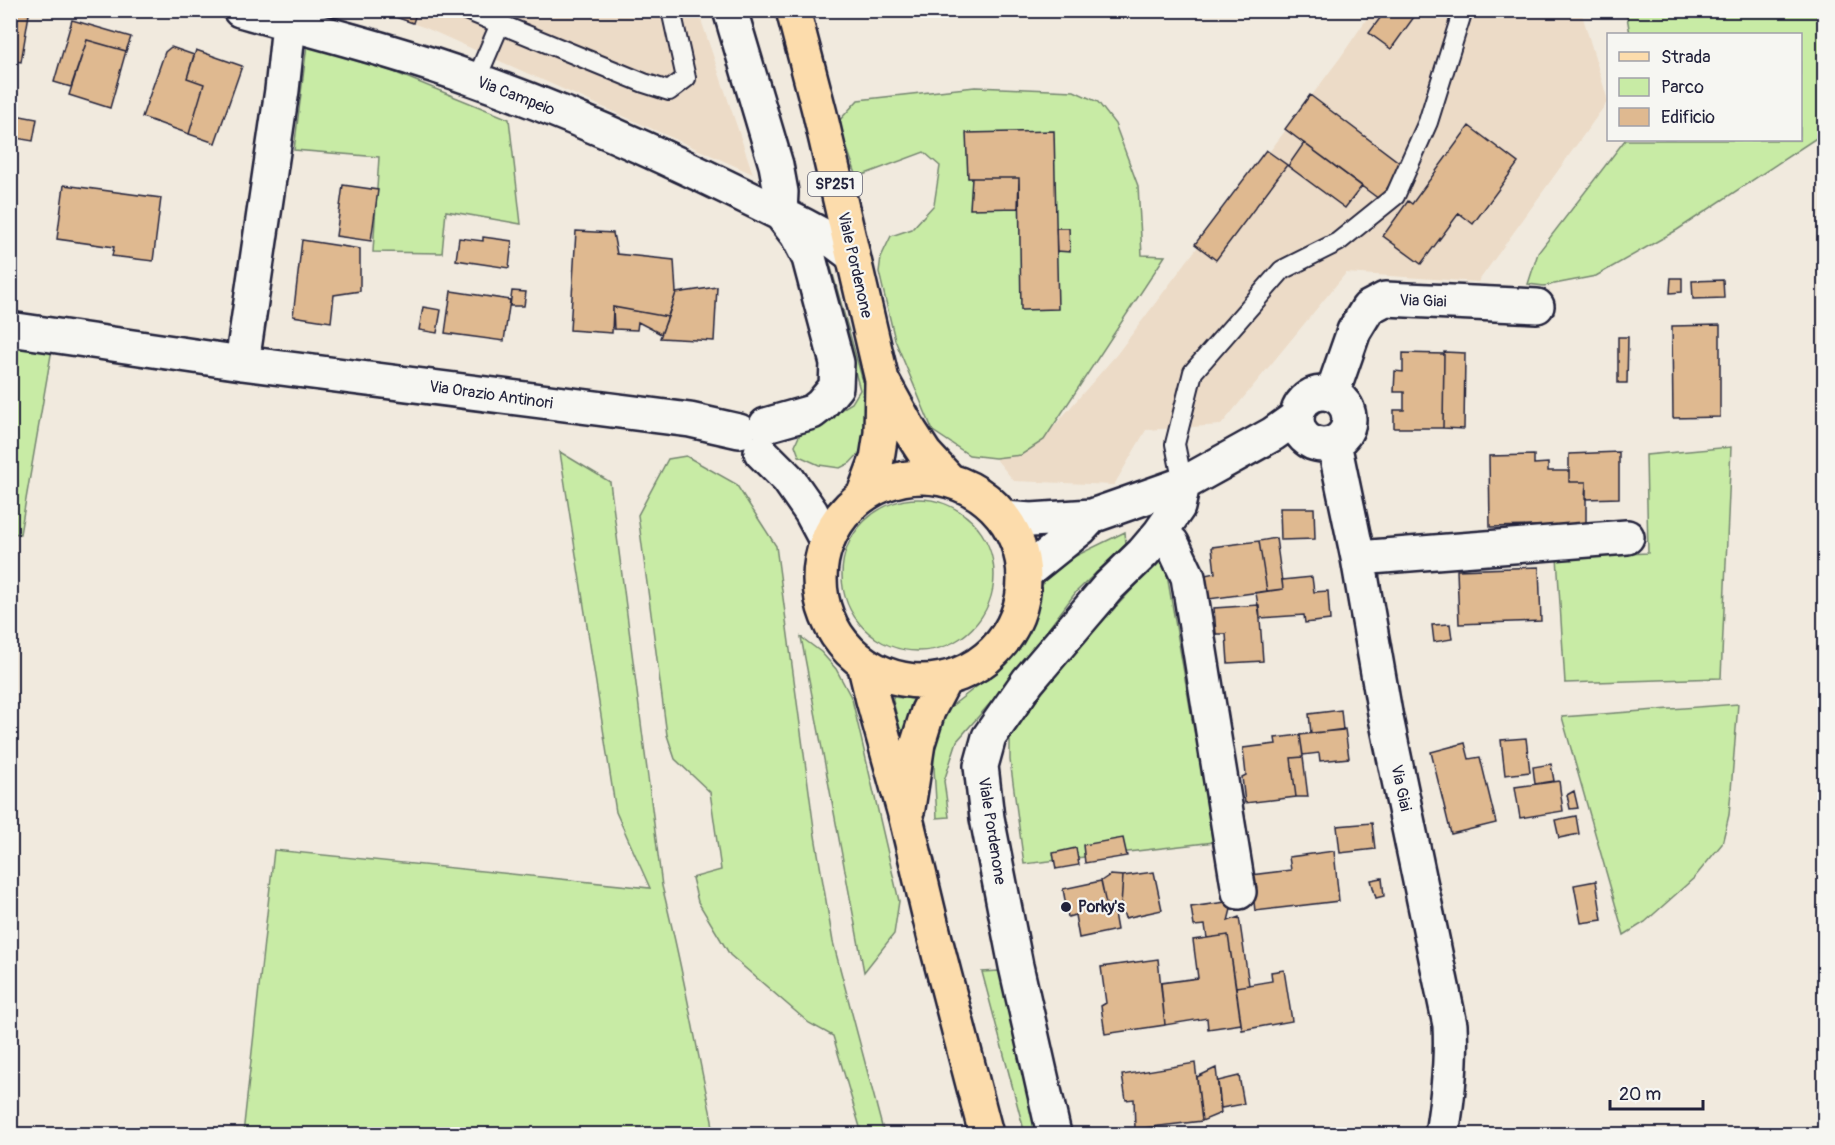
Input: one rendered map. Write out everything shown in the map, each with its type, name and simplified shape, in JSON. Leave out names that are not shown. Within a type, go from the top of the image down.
[{"type":"main road","name":"Viale Pordenone","points":[[793,10],[820,114],[882,380],[920,446],[950,481]]},
{"type":"main road","name":"Viale Pordenone","points":[[863,496],[877,459],[882,380]]},
{"type":"main road","name":"Viale Pordenone","points":[[927,477],[950,481],[984,498],[1004,518],[1018,543],[1024,574],[1020,607],[1014,625],[1004,641],[976,666],[945,679],[912,681],[885,674],[864,663],[840,640],[829,622],[820,589],[820,569],[827,542],[842,515],[863,496],[881,486],[903,479],[927,477]]},
{"type":"main road","points":[[864,663],[986,1134]]},
{"type":"main road","points":[[906,818],[918,743],[928,711],[945,679]]},
{"type":"street","name":"Via Campeio","points":[[240,10],[372,46],[476,80],[602,129],[793,219],[835,242],[851,254]]},
{"type":"street","points":[[730,10],[776,165],[781,192],[793,219],[822,224],[831,216],[839,200]]},
{"type":"street","points":[[242,363],[282,90],[289,24]]},
{"type":"street","name":"Via Campeio","points":[[755,436],[812,412],[836,387],[838,376],[835,350],[809,258],[797,235],[793,219]]},
{"type":"street","name":"Via Giai","points":[[1332,394],[1354,331],[1368,308],[1385,299],[1537,306]]},
{"type":"street","name":"Via Orazio Antinori","points":[[10,329],[242,363],[690,420],[755,436]]},
{"type":"street","points":[[1316,394],[1332,394],[1340,398],[1349,413],[1350,422],[1347,431],[1334,443],[1325,445],[1308,441],[1298,426],[1298,410],[1308,397],[1316,394]]},
{"type":"street","points":[[1004,518],[1032,520],[1092,516],[1183,484],[1273,434],[1297,417]]},
{"type":"street","points":[[755,436],[811,512],[827,542]]},
{"type":"street","name":"Via Giai","points":[[1334,443],[1358,558],[1385,713],[1450,1025],[1450,1086],[1443,1134]]},
{"type":"street","name":"Viale Pordenone","points":[[1054,1134],[1014,955],[987,818],[981,766],[989,737],[1028,681],[1109,586],[1160,534],[1178,507],[1183,484]]},
{"type":"street","points":[[1024,574],[1080,529],[1092,516]]},
{"type":"street","points":[[1160,534],[1172,543],[1188,577],[1239,892]]},
{"type":"street","points":[[1358,558],[1627,537]]},
{"type":"lane","points":[[466,10],[497,17],[645,83],[669,91],[686,78],[671,10]]},
{"type":"lane","points":[[1183,484],[1175,444],[1193,372],[1282,270],[1338,242],[1395,196],[1428,122],[1464,10]]},
{"type":"lane","points":[[476,80],[497,17]]},
{"type":"shaded area","points":[[378,11],[698,11],[753,174],[426,28]]},
{"type":"shaded area","points":[[1372,11],[1581,11],[1607,102],[1478,282],[1346,273],[1221,425],[1146,430],[1114,485],[1014,481],[995,458],[1022,455],[1050,431],[1117,354],[1340,58]]},
{"type":"green space","points":[[1626,11],[1824,11],[1824,133],[1677,230],[1596,276],[1544,286],[1528,284],[1538,253],[1624,141],[1802,141],[1802,33],[1630,33]]},
{"type":"green space","points":[[308,37],[509,119],[521,224],[446,211],[442,253],[373,252],[379,157],[294,150]]},
{"type":"green space","points":[[975,87],[1074,91],[1098,102],[1115,124],[1138,186],[1142,255],[1165,256],[1044,440],[1021,455],[995,458],[969,455],[933,431],[895,340],[879,272],[881,257],[891,236],[912,229],[934,205],[940,166],[924,152],[857,177],[838,122],[858,100]]},
{"type":"green space","points":[[830,264],[866,392],[868,424],[863,449],[850,463],[840,468],[819,465],[799,456],[795,445],[800,434],[852,403],[860,390],[826,265]]},
{"type":"green space","points":[[10,343],[52,349],[20,534],[11,533]]},
{"type":"green space","points":[[1731,447],[1721,678],[1565,683],[1557,557],[1648,553],[1646,455]]},
{"type":"green space","points":[[560,452],[610,482],[662,886],[682,973],[713,1134],[243,1134],[274,850],[650,888],[616,812]]},
{"type":"green space","points":[[686,456],[736,484],[776,546],[815,836],[833,942],[884,1134],[862,1134],[833,1036],[809,1023],[730,955],[698,902],[692,878],[721,870],[710,792],[675,759],[667,735],[638,515],[668,459]]},
{"type":"green space","points":[[918,499],[947,505],[972,521],[988,546],[994,575],[988,604],[972,629],[947,645],[918,651],[889,645],[864,629],[848,604],[842,575],[848,546],[864,521],[889,505]]},
{"type":"green space","points":[[1125,532],[1126,544],[1076,592],[1007,684],[957,741],[944,781],[949,817],[937,818],[933,751],[940,726],[949,708],[1019,650],[1034,619],[1036,600],[1045,579],[1059,564]]},
{"type":"green space","points":[[1166,557],[1167,575],[1195,736],[1204,736],[1223,841],[1024,864],[1010,760],[1010,739],[1038,698],[1077,649],[1137,584]]},
{"type":"green space","points":[[801,637],[821,652],[836,669],[852,699],[899,901],[894,934],[864,972]]},
{"type":"green space","points":[[892,697],[918,699],[903,741]]},
{"type":"green space","points":[[1738,704],[1729,815],[1722,844],[1694,878],[1645,922],[1624,935],[1562,717]]},
{"type":"green space","points":[[999,971],[1040,1134],[1025,1134],[982,972]]},
{"type":"building","points":[[375,10],[417,10],[413,23]]},
{"type":"building","points":[[1386,10],[1419,10],[1391,49],[1369,33]]},
{"type":"building","points":[[10,11],[29,14],[21,62],[10,60]]},
{"type":"building","points":[[72,20],[131,37],[126,51],[87,40],[71,87],[54,82]]},
{"type":"building","points":[[87,40],[126,51],[110,108],[69,95]]},
{"type":"building","points":[[171,47],[194,55],[187,78],[204,84],[189,134],[142,117],[165,52]]},
{"type":"building","points":[[196,50],[242,66],[215,143],[189,134],[204,84],[187,78]]},
{"type":"building","points":[[1310,95],[1404,166],[1379,199],[1285,129]]},
{"type":"building","points":[[15,115],[37,119],[33,141],[10,137]]},
{"type":"building","points":[[1469,126],[1518,163],[1473,224],[1459,213],[1421,264],[1383,236],[1408,201],[1412,204]]},
{"type":"building","points":[[1054,131],[1058,309],[1021,310],[1019,178],[968,178],[966,133]]},
{"type":"building","points":[[1304,143],[1362,186],[1345,208],[1288,166]]},
{"type":"building","points":[[1266,150],[1287,165],[1216,260],[1195,244]]},
{"type":"building","points":[[972,178],[1019,178],[1018,208],[970,209]]},
{"type":"building","points":[[64,185],[161,198],[153,261],[112,256],[114,247],[57,239]]},
{"type":"building","points":[[343,185],[378,190],[371,241],[336,236]]},
{"type":"building","points":[[1056,228],[1069,228],[1070,252],[1057,251]]},
{"type":"building","points":[[576,231],[613,233],[617,254],[674,260],[676,293],[668,317],[613,307],[612,333],[570,330]]},
{"type":"building","points":[[483,237],[512,241],[509,268],[456,260],[459,238],[483,241]]},
{"type":"building","points":[[302,240],[360,249],[360,291],[334,295],[331,322],[293,316]]},
{"type":"building","points":[[1671,278],[1682,278],[1682,292],[1670,293]]},
{"type":"building","points":[[1723,280],[1724,298],[1693,299],[1692,281]]},
{"type":"building","points":[[717,287],[714,341],[660,338],[676,293]]},
{"type":"building","points":[[451,291],[510,300],[504,341],[445,333]]},
{"type":"building","points":[[512,291],[526,292],[524,306],[510,306]]},
{"type":"building","points":[[423,307],[441,310],[437,333],[419,330]]},
{"type":"building","points":[[613,307],[668,317],[661,334],[638,322],[637,330],[614,329]]},
{"type":"building","points":[[1720,325],[1720,417],[1673,418],[1672,326]]},
{"type":"building","points":[[1618,337],[1628,337],[1627,383],[1618,383]]},
{"type":"building","points":[[1444,352],[1465,353],[1464,429],[1443,428]]},
{"type":"building","points":[[1403,353],[1444,354],[1443,428],[1394,428],[1394,410],[1404,410],[1404,392],[1394,392],[1395,371],[1403,372]]},
{"type":"building","points":[[1619,452],[1619,498],[1585,499],[1586,482],[1569,482],[1569,454]]},
{"type":"building","points":[[1534,455],[1534,464],[1548,463],[1548,471],[1569,471],[1569,482],[1586,482],[1586,525],[1490,527],[1489,456]]},
{"type":"building","points":[[1280,508],[1314,508],[1315,539],[1281,540]]},
{"type":"building","points":[[1276,538],[1283,589],[1267,591],[1259,541]]},
{"type":"building","points":[[1259,541],[1267,591],[1209,599],[1205,575],[1215,573],[1212,547]]},
{"type":"building","points":[[1539,567],[1541,621],[1459,624],[1457,570]]},
{"type":"building","points":[[1312,577],[1314,592],[1328,591],[1330,620],[1305,623],[1304,615],[1260,618],[1256,593],[1283,589],[1282,580]]},
{"type":"building","points":[[1259,605],[1263,661],[1228,663],[1226,634],[1216,634],[1214,608]]},
{"type":"building","points":[[1450,624],[1452,639],[1434,642],[1432,625]]},
{"type":"building","points":[[1341,710],[1343,730],[1311,733],[1309,714]]},
{"type":"building","points":[[1345,729],[1349,758],[1320,761],[1319,753],[1303,755],[1300,735]]},
{"type":"building","points":[[1300,735],[1303,757],[1291,758],[1296,797],[1245,803],[1242,777],[1246,775],[1243,748],[1276,744],[1275,738]]},
{"type":"building","points":[[1526,738],[1530,772],[1505,775],[1501,740]]},
{"type":"building","points":[[1465,743],[1469,759],[1480,757],[1496,823],[1451,834],[1431,752]]},
{"type":"building","points":[[1303,757],[1308,797],[1296,797],[1291,758]]},
{"type":"building","points":[[1551,764],[1554,781],[1535,784],[1533,767]]},
{"type":"building","points":[[1559,781],[1563,811],[1520,818],[1515,787]]},
{"type":"building","points":[[1574,791],[1578,808],[1570,809],[1567,795]]},
{"type":"building","points":[[1576,816],[1579,834],[1559,838],[1555,820]]},
{"type":"building","points":[[1372,823],[1375,849],[1340,853],[1337,826]]},
{"type":"building","points":[[1123,838],[1127,856],[1085,863],[1083,845]]},
{"type":"building","points":[[1076,848],[1079,865],[1056,869],[1053,853]]},
{"type":"building","points":[[1334,851],[1339,901],[1255,911],[1251,875],[1291,870],[1289,857]]},
{"type":"building","points":[[1154,872],[1162,910],[1125,918],[1121,905],[1123,876]]},
{"type":"building","points":[[1110,875],[1123,876],[1121,905],[1114,913],[1108,914],[1101,881]]},
{"type":"building","points":[[1382,878],[1384,896],[1376,898],[1371,880]]},
{"type":"building","points":[[1101,881],[1108,914],[1114,913],[1117,930],[1079,938],[1075,915],[1068,917],[1063,889]]},
{"type":"building","points":[[1596,881],[1602,920],[1581,923],[1574,885]]},
{"type":"building","points":[[1233,901],[1228,921],[1239,917],[1249,985],[1236,987],[1228,935],[1207,938],[1205,925],[1194,926],[1191,907]]},
{"type":"building","points":[[1228,935],[1241,1024],[1208,1029],[1207,1018],[1165,1025],[1161,983],[1198,978],[1193,940]]},
{"type":"building","points":[[1158,959],[1165,1025],[1105,1034],[1101,1006],[1106,1003],[1101,967]]},
{"type":"building","points":[[1284,970],[1292,1021],[1242,1030],[1236,987],[1272,981],[1271,972]]},
{"type":"building","points":[[1195,1063],[1202,1121],[1135,1129],[1134,1099],[1126,1100],[1122,1075]]},
{"type":"building","points":[[1216,1068],[1221,1113],[1202,1121],[1197,1077]]},
{"type":"building","points":[[1239,1076],[1244,1104],[1221,1108],[1218,1081]]},
{"type":"place","name":"Porky's","points":[[1066,907]]}]
